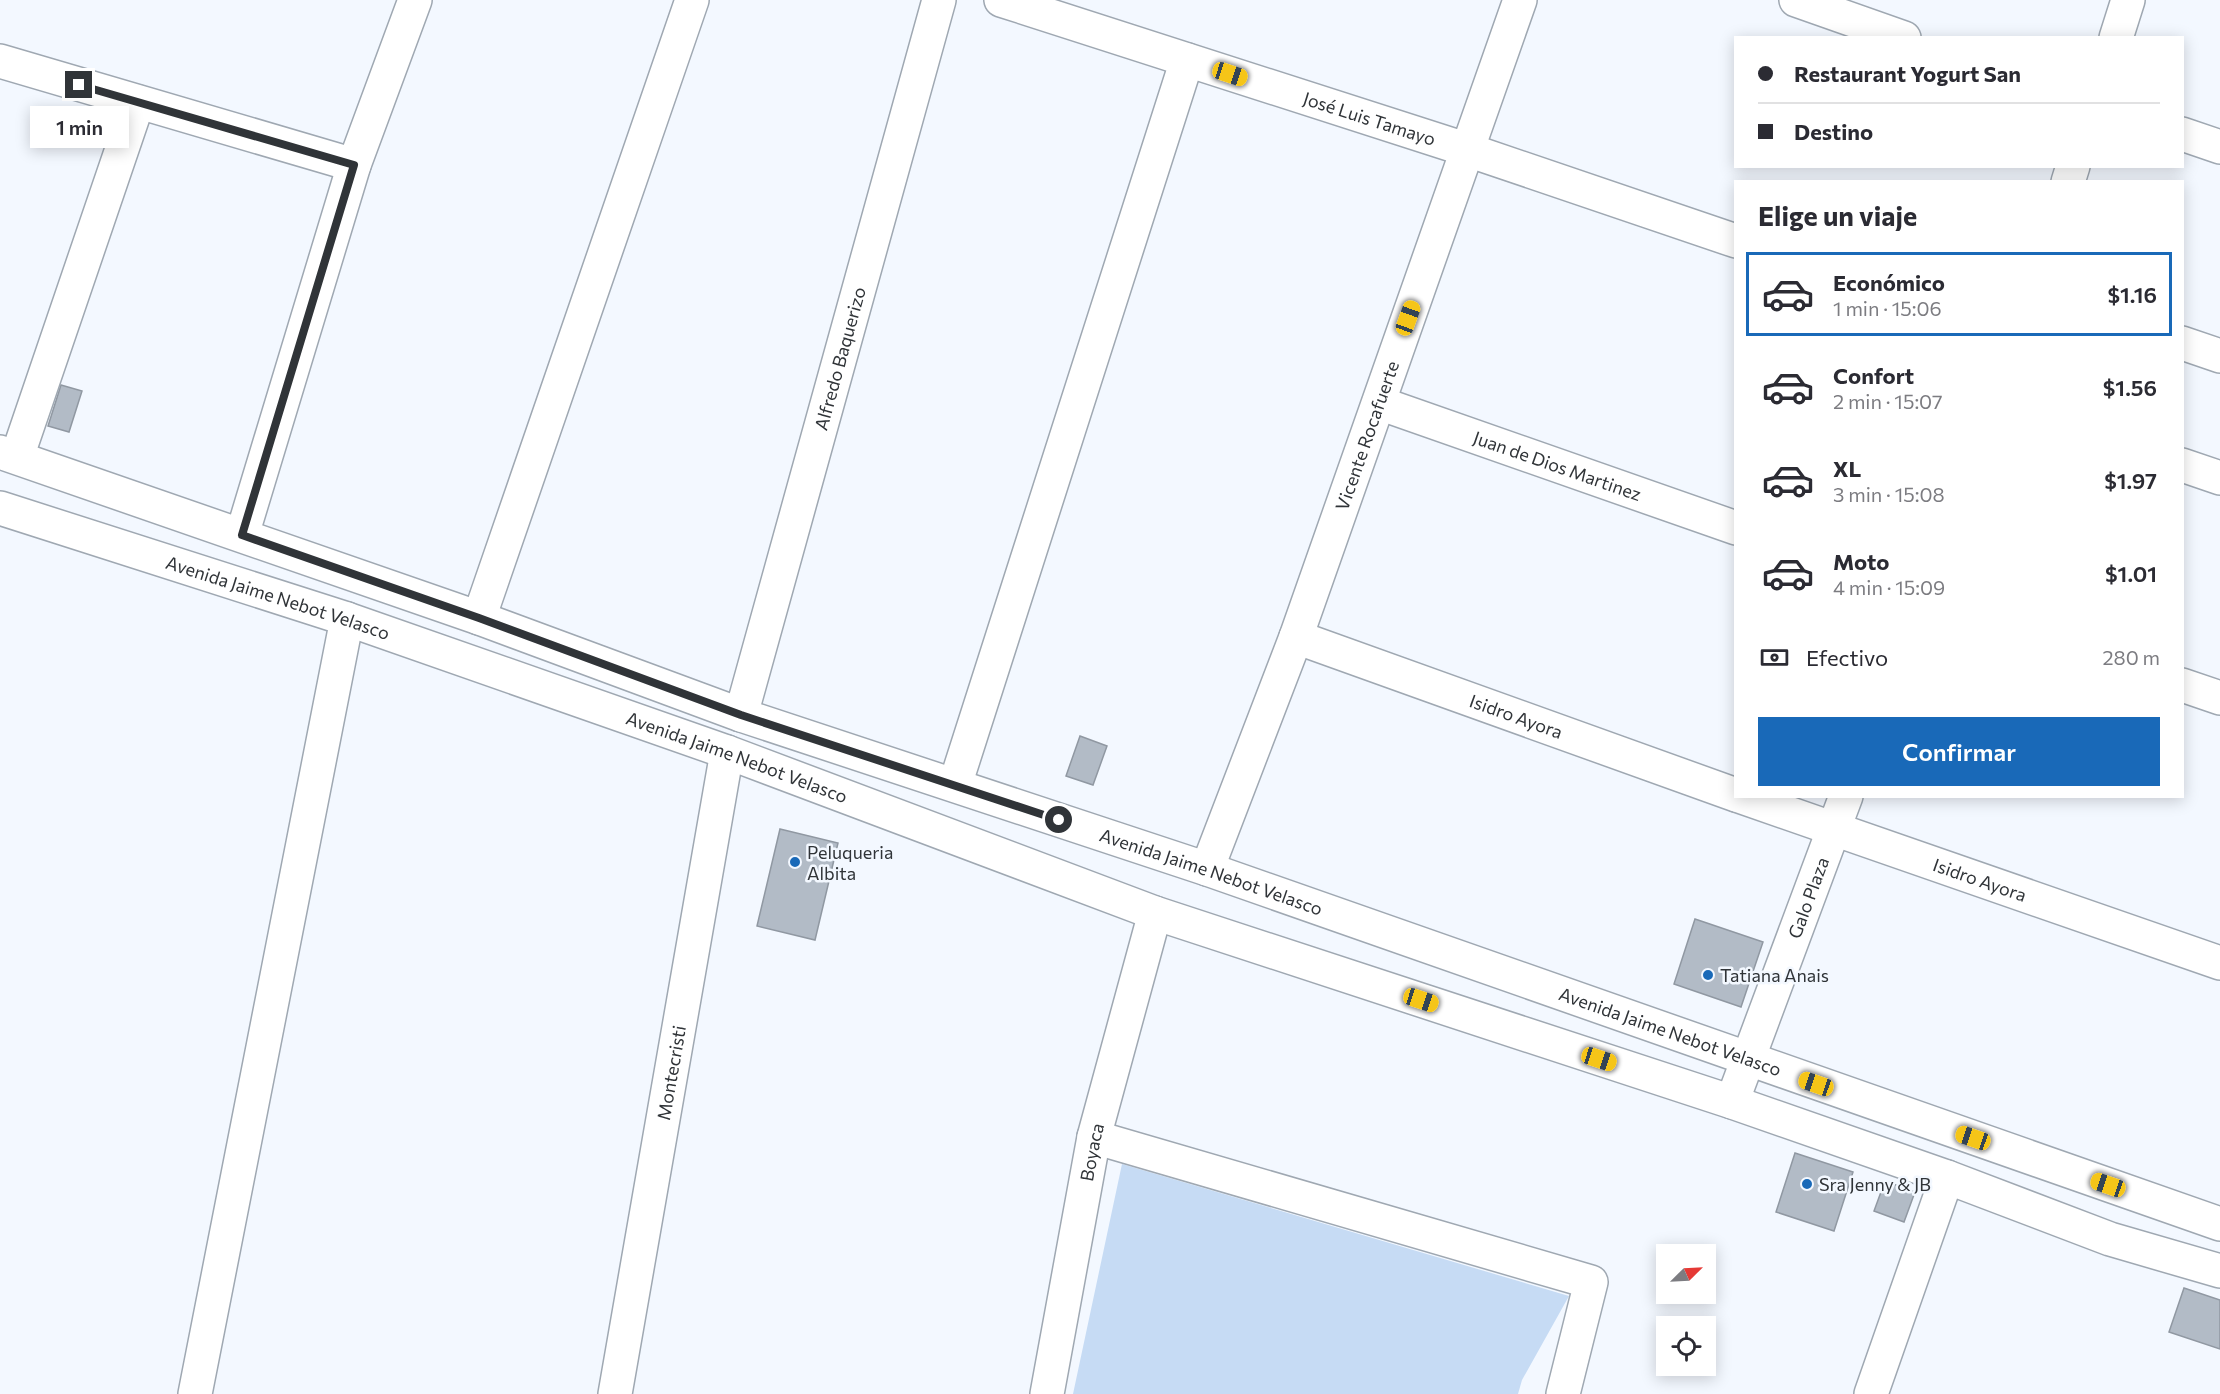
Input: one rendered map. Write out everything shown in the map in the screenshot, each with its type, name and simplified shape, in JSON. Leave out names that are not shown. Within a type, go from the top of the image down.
[{"type":"street","points":[[242,535],[354,165],[415,0]]},
{"type":"street","points":[[479,618],[692,0]]},
{"type":"street","name":"Alfredo Baquerizo","points":[[741,715],[939,0]]},
{"type":"street","name":"José Luis Tamayo","points":[[1000,0],[1468,150],[1734,240]]},
{"type":"street","name":"Vicente Rocafuerte","points":[[1207,869],[1296,637],[1520,0]]},
{"type":"street","points":[[1796,0],[1898,36]]},
{"type":"street","points":[[2117,36],[2128,0]]},
{"type":"street","points":[[955,785],[1187,60]]},
{"type":"street","points":[[0,61],[354,165]]},
{"type":"street","points":[[9,454],[138,102]]},
{"type":"street","points":[[2184,135],[2220,147]]},
{"type":"street","points":[[2184,345],[2220,356]]},
{"type":"street","name":"Juan de Dios Martinez","points":[[1379,403],[1734,527]]},
{"type":"street","name":"Avenida Jaime Nebot Velasco","points":[[9,454],[479,618],[741,715],[1207,869],[1748,1061],[2220,1224]]},
{"type":"street","points":[[2184,466],[2220,478]]},
{"type":"street","name":"Avenida Jaime Nebot Velasco","points":[[0,508],[347,619],[727,752],[1155,913],[1732,1102],[1947,1177],[2110,1239],[2220,1271]]},
{"type":"street","points":[[198,1394],[347,619]]},
{"type":"street","name":"Isidro Ayora","points":[[1296,637],[1734,795]]},
{"type":"street","points":[[2184,686],[2220,698]]},
{"type":"street","name":"Montecristi","points":[[615,1394],[727,752]]},
{"type":"street","name":"Isidro Ayora","points":[[1743,798],[2220,963]]},
{"type":"street","name":"Galo Plaza","points":[[1732,1102],[1845,798]]},
{"type":"street","name":"Boyaca","points":[[1047,1394],[1094,1137],[1155,913]]},
{"type":"street","points":[[1094,1137],[1591,1282],[1563,1394]]},
{"type":"street","points":[[1870,1394],[1947,1177]]},
{"type":"shaded area","points":[[1122,1164],[1569,1296],[1522,1380],[1518,1394],[1073,1394]]},
{"type":"building","points":[[61,385],[82,391],[69,432],[48,426]]},
{"type":"building","points":[[1080,736],[1107,746],[1093,785],[1066,776]]},
{"type":"building","points":[[780,829],[838,843],[815,940],[757,926]]},
{"type":"building","points":[[1695,919],[1763,942],[1741,1007],[1674,984]]},
{"type":"building","points":[[1795,1153],[1853,1172],[1834,1231],[1776,1212]]},
{"type":"building","points":[[1885,1181],[1915,1192],[1904,1222],[1874,1211]]},
{"type":"building","points":[[2184,1288],[2220,1300],[2220,1349],[2169,1332]]},
{"type":"place","name":"Peluqueria Albita","points":[[795,862]]},
{"type":"place","name":"Tatiana Anais","points":[[1708,975]]},
{"type":"place","name":"Sra Jenny & JB","points":[[1807,1184]]},
{"type":"route","points":[[79,85],[354,165],[242,535],[479,618],[741,715],[1059,820]]}]
